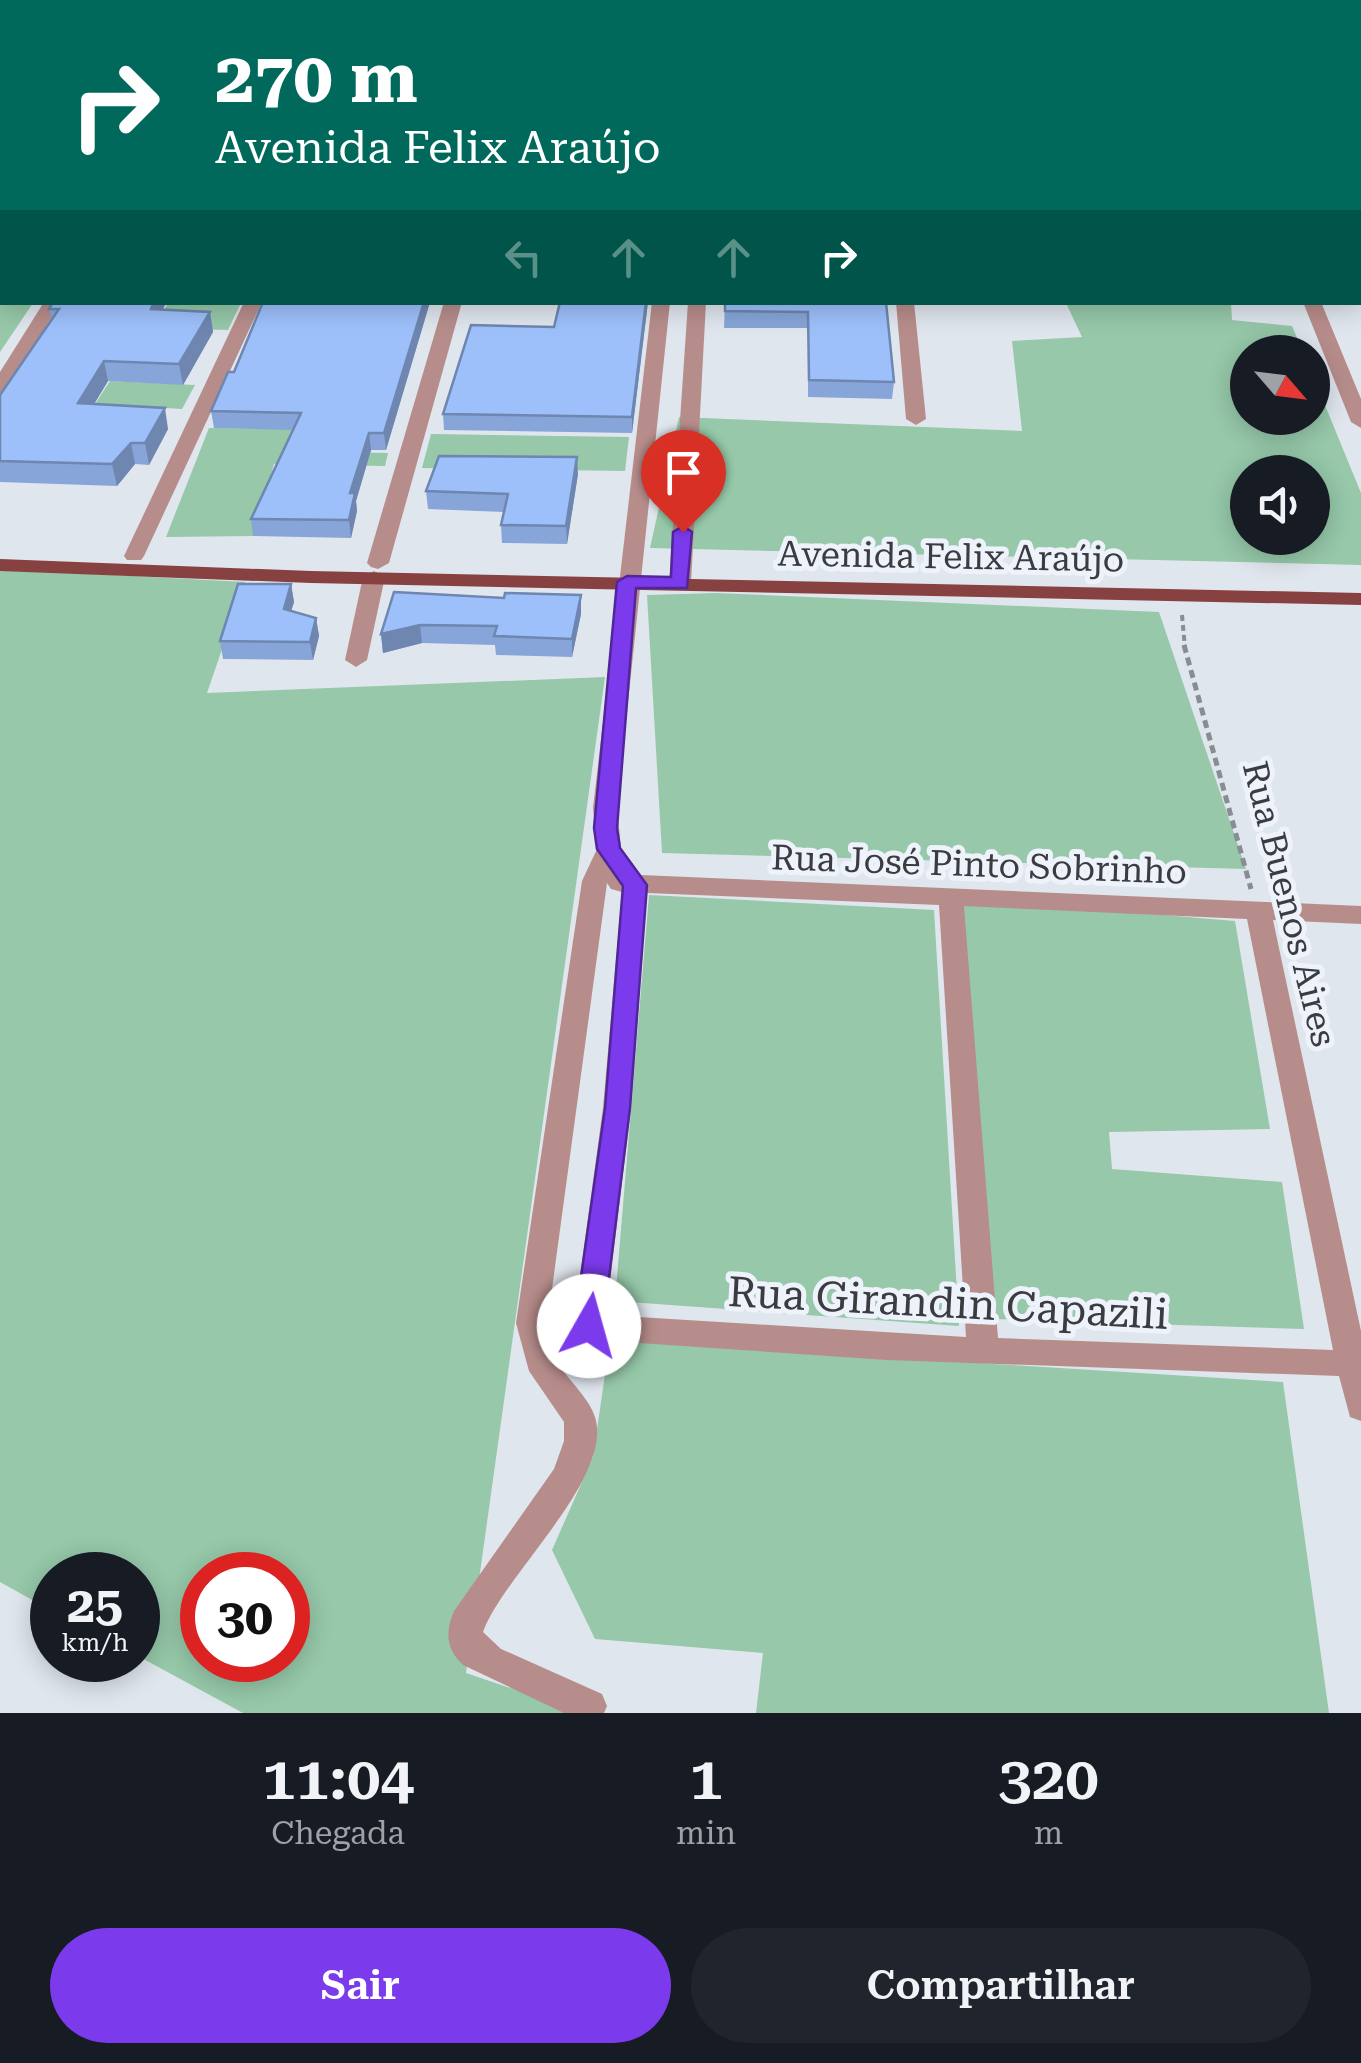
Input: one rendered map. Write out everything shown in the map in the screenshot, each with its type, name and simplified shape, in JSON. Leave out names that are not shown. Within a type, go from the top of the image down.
[{"type":"main road","name":"Avenida Felix Araújo","points":[[0,551],[376,570]]},
{"type":"main road","name":"Avenida Felix Araújo","points":[[0,565],[1361,586]]},
{"type":"main road","name":"Avenida Felix Araújo","points":[[680,577],[1361,599]]},
{"type":"street","points":[[0,388],[50,305]]},
{"type":"street","points":[[134,556],[252,305]]},
{"type":"street","points":[[356,660],[376,570],[452,305]]},
{"type":"street","points":[[589,1706],[489,1660],[469,1648],[464,1636],[466,1623],[552,1501],[576,1458],[580,1419],[545,1371],[532,1323],[595,880],[608,849],[605,808],[661,305]]},
{"type":"street","points":[[680,577],[697,305]]},
{"type":"street","points":[[905,305],[916,419]]},
{"type":"street","points":[[1313,305],[1361,422]]},
{"type":"street","points":[[545,1371],[589,1326],[618,1108],[635,885],[608,849]]},
{"type":"street","name":"Rua José Pinto Sobrinho","points":[[595,880],[635,885],[1361,915]]},
{"type":"street","points":[[951,898],[983,1350]]},
{"type":"street","name":"Rua Buenos Aires","points":[[1258,911],[1356,1364],[1361,1407]]},
{"type":"street","name":"Rua Girandin Capazili","points":[[532,1323],[983,1350],[1356,1364]]},
{"type":"path","name":"Rua Buenos Aires","points":[[1181,595],[1183,642],[1258,911]]},
{"type":"green space","points":[[0,305],[32,305],[0,352]]},
{"type":"green space","points":[[167,305],[240,305],[228,330],[155,328]]},
{"type":"green space","points":[[1067,305],[1231,305],[1232,320],[1292,326],[1296,335],[1230,335],[1230,435],[1330,435],[1330,417],[1361,493],[1361,565],[650,548],[679,417],[1022,431],[1012,341],[1082,337]]},
{"type":"green space","points":[[110,381],[195,385],[182,409],[95,404]]},
{"type":"green space","points":[[209,428],[299,429],[293,451],[388,453],[385,466],[274,464],[253,536],[166,537]]},
{"type":"green space","points":[[431,434],[629,437],[625,471],[422,468]]},
{"type":"green space","points":[[0,569],[245,582],[207,693],[605,677],[466,1673],[584,1713],[243,1713],[186,1682],[310,1682],[310,1552],[180,1552],[180,1679],[160,1668],[160,1552],[30,1552],[30,1599],[0,1582]]},
{"type":"green space","points":[[717,593],[1159,612],[1246,869],[662,853],[647,595]]},
{"type":"green space","points":[[649,895],[934,910],[959,1326],[615,1301]]},
{"type":"green space","points":[[985,900],[1235,921],[1270,1129],[1109,1132],[1112,1169],[1282,1182],[1304,1329],[995,1319],[952,908]]},
{"type":"green space","points":[[610,1340],[1283,1382],[1329,1713],[756,1713],[763,1653],[595,1639],[552,1550],[593,1457]]},
{"type":"building","points":[[51,305],[153,305],[151,309],[210,312],[179,364],[104,361],[78,403],[165,408],[145,443],[131,443],[112,464],[0,461],[0,395],[59,309],[49,309]]},
{"type":"building","points":[[262,305],[423,305],[384,433],[369,433],[350,493],[355,493],[349,520],[251,519],[301,413],[211,411],[228,372],[234,372]]},
{"type":"building","points":[[559,305],[646,305],[632,417],[443,414],[471,325],[554,327]]},
{"type":"building","points":[[725,305],[886,305],[894,382],[809,380],[808,312],[725,311]]},
{"type":"building","points":[[439,456],[577,457],[566,526],[501,525],[508,494],[426,491]]},
{"type":"building","points":[[238,584],[291,584],[284,609],[316,618],[310,642],[220,641]]},
{"type":"building","points":[[394,592],[504,598],[505,593],[581,595],[572,639],[494,636],[497,626],[420,625],[381,634]]},
{"type":"route","points":[[589,1326],[618,1108],[635,885],[608,849],[605,808],[627,582],[680,584],[683,532]]}]
